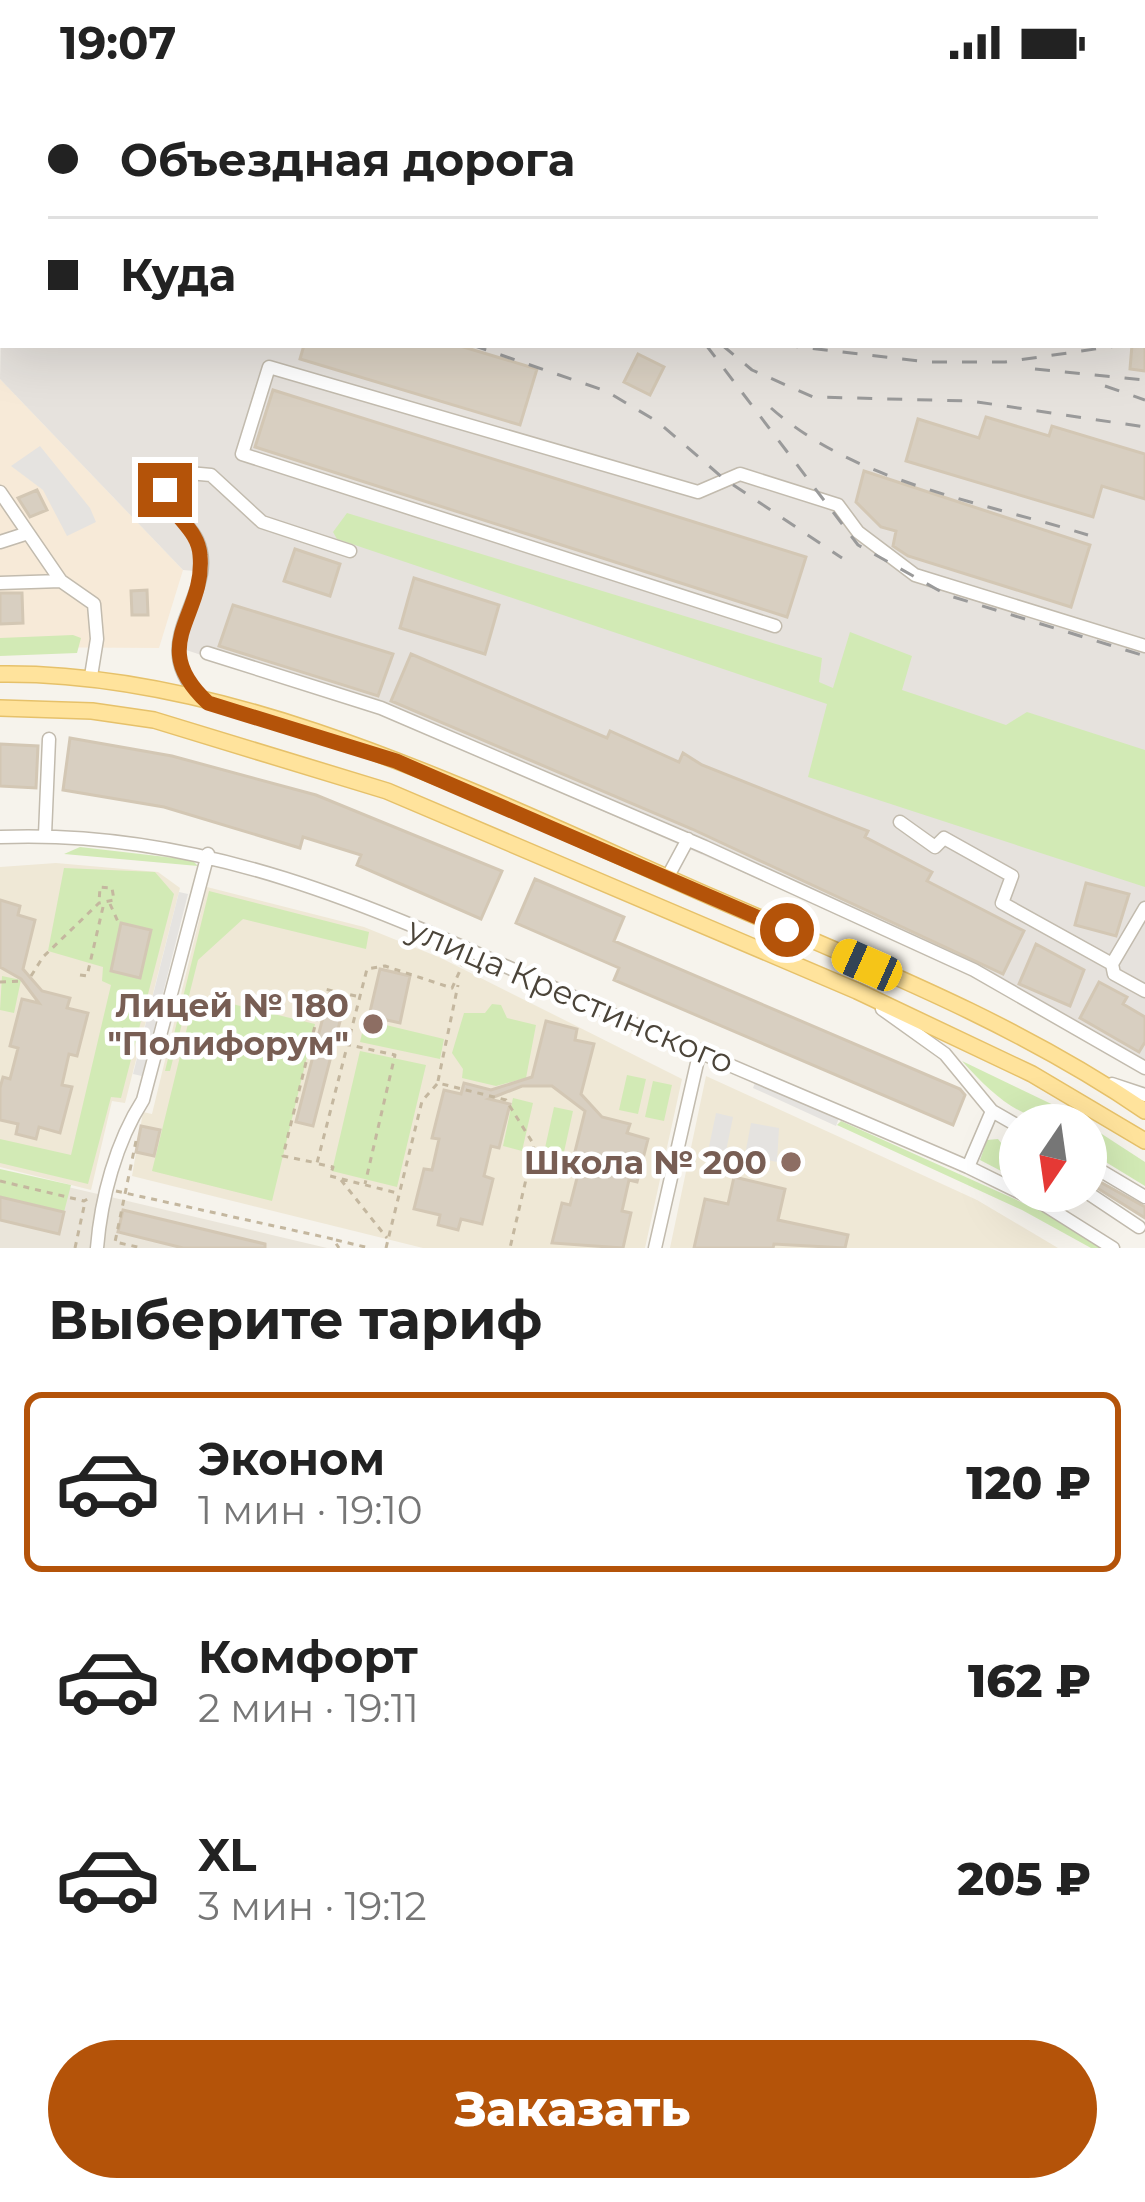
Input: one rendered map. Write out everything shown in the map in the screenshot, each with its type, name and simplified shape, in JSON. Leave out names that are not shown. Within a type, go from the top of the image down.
[{"type":"main road","points":[[0,674],[91,676],[208,703],[396,761],[966,1008],[1101,1080],[1145,1111]]},
{"type":"main road","points":[[0,708],[120,714],[323,767],[856,991],[1032,1074],[1145,1141]]},
{"type":"street","points":[[776,626],[242,454],[269,367],[698,492],[740,474],[838,505],[858,532],[915,575],[1145,646]]},
{"type":"street","points":[[208,703],[184,681],[178,655],[180,629],[200,572],[200,550],[196,538],[167,504],[169,479],[178,472],[211,475],[262,523],[350,551]]},
{"type":"street","points":[[0,492],[61,581],[94,604],[98,639],[91,676]]},
{"type":"street","points":[[0,542],[28,533]]},
{"type":"street","points":[[0,583],[61,581]]},
{"type":"street","points":[[207,653],[381,708],[688,839],[974,970],[1145,1068]]},
{"type":"street","points":[[44,835],[49,739]]},
{"type":"street","points":[[900,822],[934,847],[944,838],[1012,876],[1002,903],[1112,964]]},
{"type":"street","name":"улица Крестинского","points":[[0,836],[130,840],[208,854],[279,875],[456,942],[968,1167],[1042,1204],[1113,1248]]},
{"type":"street","points":[[668,878],[688,839]]},
{"type":"street","points":[[97,1248],[108,1189],[126,1126],[143,1100],[208,854]]},
{"type":"street","points":[[1145,908],[1112,964],[1114,974],[1145,992]]},
{"type":"street","points":[[856,991],[945,1054],[999,1115]]},
{"type":"street","points":[[655,1248],[700,1050]]},
{"type":"street","points":[[1101,1080],[1145,1095]]},
{"type":"street","points":[[968,1167],[992,1111]]},
{"type":"street","points":[[1107,1174],[1145,1197]]},
{"type":"street","points":[[1107,1206],[1139,1227]]},
{"type":"path","points":[[104,904],[119,923]]},
{"type":"path","points":[[80,975],[87,976],[104,904]]},
{"type":"path","points":[[31,976],[43,957],[104,904]]},
{"type":"path","points":[[386,1248],[422,1101],[437,1083],[463,964]]},
{"type":"path","points":[[317,1163],[356,996],[367,969],[385,966],[452,988],[458,984]]},
{"type":"path","points":[[0,982],[22,981]]},
{"type":"path","points":[[356,996],[324,989],[283,1156],[332,1167],[330,1176],[399,1193]]},
{"type":"path","points":[[345,1044],[395,1055],[365,1184]]},
{"type":"path","points":[[437,1083],[506,1100],[534,1145],[510,1248]]},
{"type":"path","points":[[340,1178],[388,1239]]},
{"type":"path","points":[[0,1181],[86,1200],[108,1189],[369,1248]]},
{"type":"path","points":[[126,1193],[115,1242],[142,1248]]},
{"type":"path","points":[[75,1248],[86,1200]]},
{"type":"path","points":[[333,1239],[339,1248]]},
{"type":"shaded area","points":[[1,348],[1145,348],[1145,1071],[991,981],[383,715],[183,649],[206,572],[183,570],[0,379]]},
{"type":"shaded area","points":[[0,379],[183,570],[159,648],[0,647]]},
{"type":"shaded area","points":[[40,446],[96,522],[67,536],[43,490],[11,466]]},
{"type":"shaded area","points":[[56,863],[158,872],[180,888],[125,1103],[112,1101],[91,1190],[0,1167],[0,867]]},
{"type":"shaded area","name":"Лицей № 180 \"Полифорум\"","points":[[207,887],[364,927],[441,958],[682,1079],[645,1248],[423,1248],[132,1176],[143,1112],[152,1114]]},
{"type":"shaded area","points":[[179,892],[188,894],[142,1076],[133,1074]]},
{"type":"shaded area","name":"Школа № 200","points":[[706,1076],[977,1200],[1058,1248],[670,1248]]},
{"type":"shaded area","points":[[756,1080],[839,1118],[836,1126],[753,1088]]},
{"type":"shaded area","points":[[716,1113],[733,1117],[726,1151],[709,1147]]},
{"type":"shaded area","points":[[751,1123],[779,1128],[777,1162],[745,1155]]},
{"type":"shaded area","points":[[0,1171],[327,1248],[0,1248]]},
{"type":"green space","points":[[347,513],[822,658],[819,682],[833,688],[850,632],[912,656],[902,690],[1006,725],[1027,712],[1145,750],[1145,887],[808,777],[827,704],[337,539],[333,532]]},
{"type":"green space","points":[[0,638],[81,638],[77,653],[0,656]]},
{"type":"green space","points":[[80,847],[192,860],[198,866],[64,854]]},
{"type":"green space","points":[[64,868],[155,872],[174,894],[121,1098],[111,1097],[88,1184],[0,1163],[0,1139],[71,1155],[111,985],[102,981],[103,967],[48,951]]},
{"type":"green space","points":[[209,891],[369,932],[366,949],[243,919],[198,960],[170,1071],[165,1071]]},
{"type":"green space","points":[[2,976],[21,980],[14,1013],[0,1010]]},
{"type":"green space","points":[[195,995],[315,1024],[272,1201],[152,1171]]},
{"type":"green space","points":[[492,1004],[501,1005],[507,1018],[536,1025],[526,1078],[496,1086],[462,1078],[463,1069],[452,1053],[464,1013],[485,1013]]},
{"type":"green space","points":[[365,1020],[444,1039],[440,1059],[360,1042]]},
{"type":"green space","points":[[360,1051],[426,1065],[397,1187],[332,1171]]},
{"type":"green space","points":[[962,1061],[1051,1104],[1009,1104]]},
{"type":"green space","points":[[627,1075],[646,1079],[638,1114],[619,1110]]},
{"type":"green space","points":[[653,1081],[672,1085],[664,1121],[645,1117]]},
{"type":"green space","points":[[513,1098],[533,1103],[522,1151],[503,1146]]},
{"type":"green space","points":[[554,1107],[573,1111],[564,1152],[545,1148]]},
{"type":"green space","points":[[841,1121],[999,1192],[999,1199],[837,1125]]},
{"type":"green space","points":[[1107,1137],[1145,1162],[1145,1186],[1107,1163]]},
{"type":"green space","points":[[987,1140],[999,1140],[999,1170],[980,1160]]},
{"type":"green space","points":[[0,1169],[71,1185],[64,1212],[0,1197]]},
{"type":"green space","points":[[1026,1212],[1050,1215],[1105,1248],[1091,1248]]},
{"type":"building","points":[[303,348],[467,348],[537,369],[520,425],[300,359]]},
{"type":"building","points":[[1132,348],[1145,348],[1145,371],[1130,369]]},
{"type":"building","points":[[638,354],[664,367],[650,395],[624,382]]},
{"type":"building","points":[[273,390],[806,557],[787,617],[255,447]]},
{"type":"building","points":[[986,417],[1049,436],[1052,426],[1145,454],[1145,499],[1102,486],[1093,517],[906,461],[918,419],[979,438]]},
{"type":"building","points":[[864,471],[1090,545],[1071,607],[908,556],[893,546],[896,531],[881,527],[856,502]]},
{"type":"building","points":[[37,490],[47,510],[30,517],[18,498]]},
{"type":"building","points":[[295,549],[340,564],[330,596],[284,581]]},
{"type":"building","points":[[414,578],[499,605],[485,654],[400,628]]},
{"type":"building","points":[[147,590],[148,615],[132,615],[131,591]]},
{"type":"building","points":[[0,593],[22,593],[23,623],[0,624]]},
{"type":"building","points":[[233,605],[393,654],[378,696],[219,646]]},
{"type":"building","points":[[411,654],[607,738],[610,731],[679,762],[683,753],[702,765],[868,831],[865,837],[932,872],[927,881],[1024,931],[1003,974],[692,829],[391,701]]},
{"type":"building","points":[[70,738],[172,756],[316,795],[502,871],[481,919],[357,865],[361,855],[303,837],[300,848],[164,807],[63,790]]},
{"type":"building","points":[[0,744],[38,746],[36,788],[0,786]]},
{"type":"building","points":[[535,879],[624,917],[614,941],[960,1089],[965,1095],[953,1125],[614,980],[619,968],[516,923]]},
{"type":"building","points":[[1086,883],[1129,894],[1116,936],[1075,925]]},
{"type":"building","points":[[0,900],[20,906],[18,915],[35,920],[23,969],[42,991],[70,998],[67,1008],[88,1013],[77,1056],[69,1054],[62,1085],[72,1087],[60,1133],[39,1127],[36,1139],[16,1134],[18,1124],[0,1120],[0,1088],[3,1077],[10,1079],[18,1048],[10,1046],[22,999],[39,1003],[21,979],[0,967]]},
{"type":"building","points":[[121,923],[151,930],[140,978],[111,971]]},
{"type":"building","points":[[1036,944],[1084,970],[1070,1006],[1019,984]]},
{"type":"building","points":[[380,969],[410,976],[400,1023],[369,1016]]},
{"type":"building","points":[[1099,982],[1127,997],[1123,1004],[1145,1017],[1145,1042],[1139,1052],[1080,1018]]},
{"type":"building","points":[[329,994],[346,998],[313,1126],[296,1122]]},
{"type":"building","points":[[546,1021],[577,1029],[575,1040],[594,1044],[581,1094],[602,1117],[630,1124],[627,1133],[648,1139],[637,1182],[629,1180],[622,1211],[631,1213],[623,1248],[552,1243],[562,1203],[570,1205],[578,1174],[570,1172],[585,1111],[552,1086],[522,1086],[489,1099],[510,1104],[499,1148],[491,1146],[484,1176],[493,1179],[482,1224],[461,1219],[458,1230],[438,1225],[440,1215],[414,1209],[424,1169],[432,1170],[439,1139],[432,1138],[444,1090],[461,1094],[464,1083],[491,1090],[532,1077]]},
{"type":"building","points":[[141,1126],[160,1130],[154,1156],[136,1152]]},
{"type":"building","points":[[734,1177],[785,1189],[778,1220],[848,1235],[845,1248],[774,1244],[773,1248],[694,1248],[705,1199],[728,1204]]},
{"type":"building","points":[[1107,1186],[1145,1207],[1145,1218],[1107,1194]]},
{"type":"building","points":[[0,1197],[64,1212],[59,1234],[0,1220]]},
{"type":"building","points":[[123,1210],[265,1244],[265,1248],[183,1248],[118,1232]]},
{"type":"railway","points":[[481,348],[606,391],[658,422],[723,478],[842,558]]},
{"type":"railway","points":[[708,348],[858,545],[947,595],[1145,656]]},
{"type":"railway","points":[[726,348],[752,370],[813,397],[971,401],[1145,427]]},
{"type":"railway","points":[[808,348],[927,362],[1005,362],[1102,348]]},
{"type":"railway","points":[[1035,369],[1145,380]]},
{"type":"railway","points":[[1105,386],[1145,400]]},
{"type":"railway","points":[[771,408],[841,455],[881,472],[1088,535]]},
{"type":"place","name":"Лицей № 180 \"Полифорум\"","points":[[373,1024]]},
{"type":"place","name":"Школа № 200","points":[[791,1162]]},
{"type":"route","points":[[165,490],[167,504],[196,538],[200,550],[200,572],[180,629],[178,655],[184,681],[208,703],[396,761],[787,930]]}]
